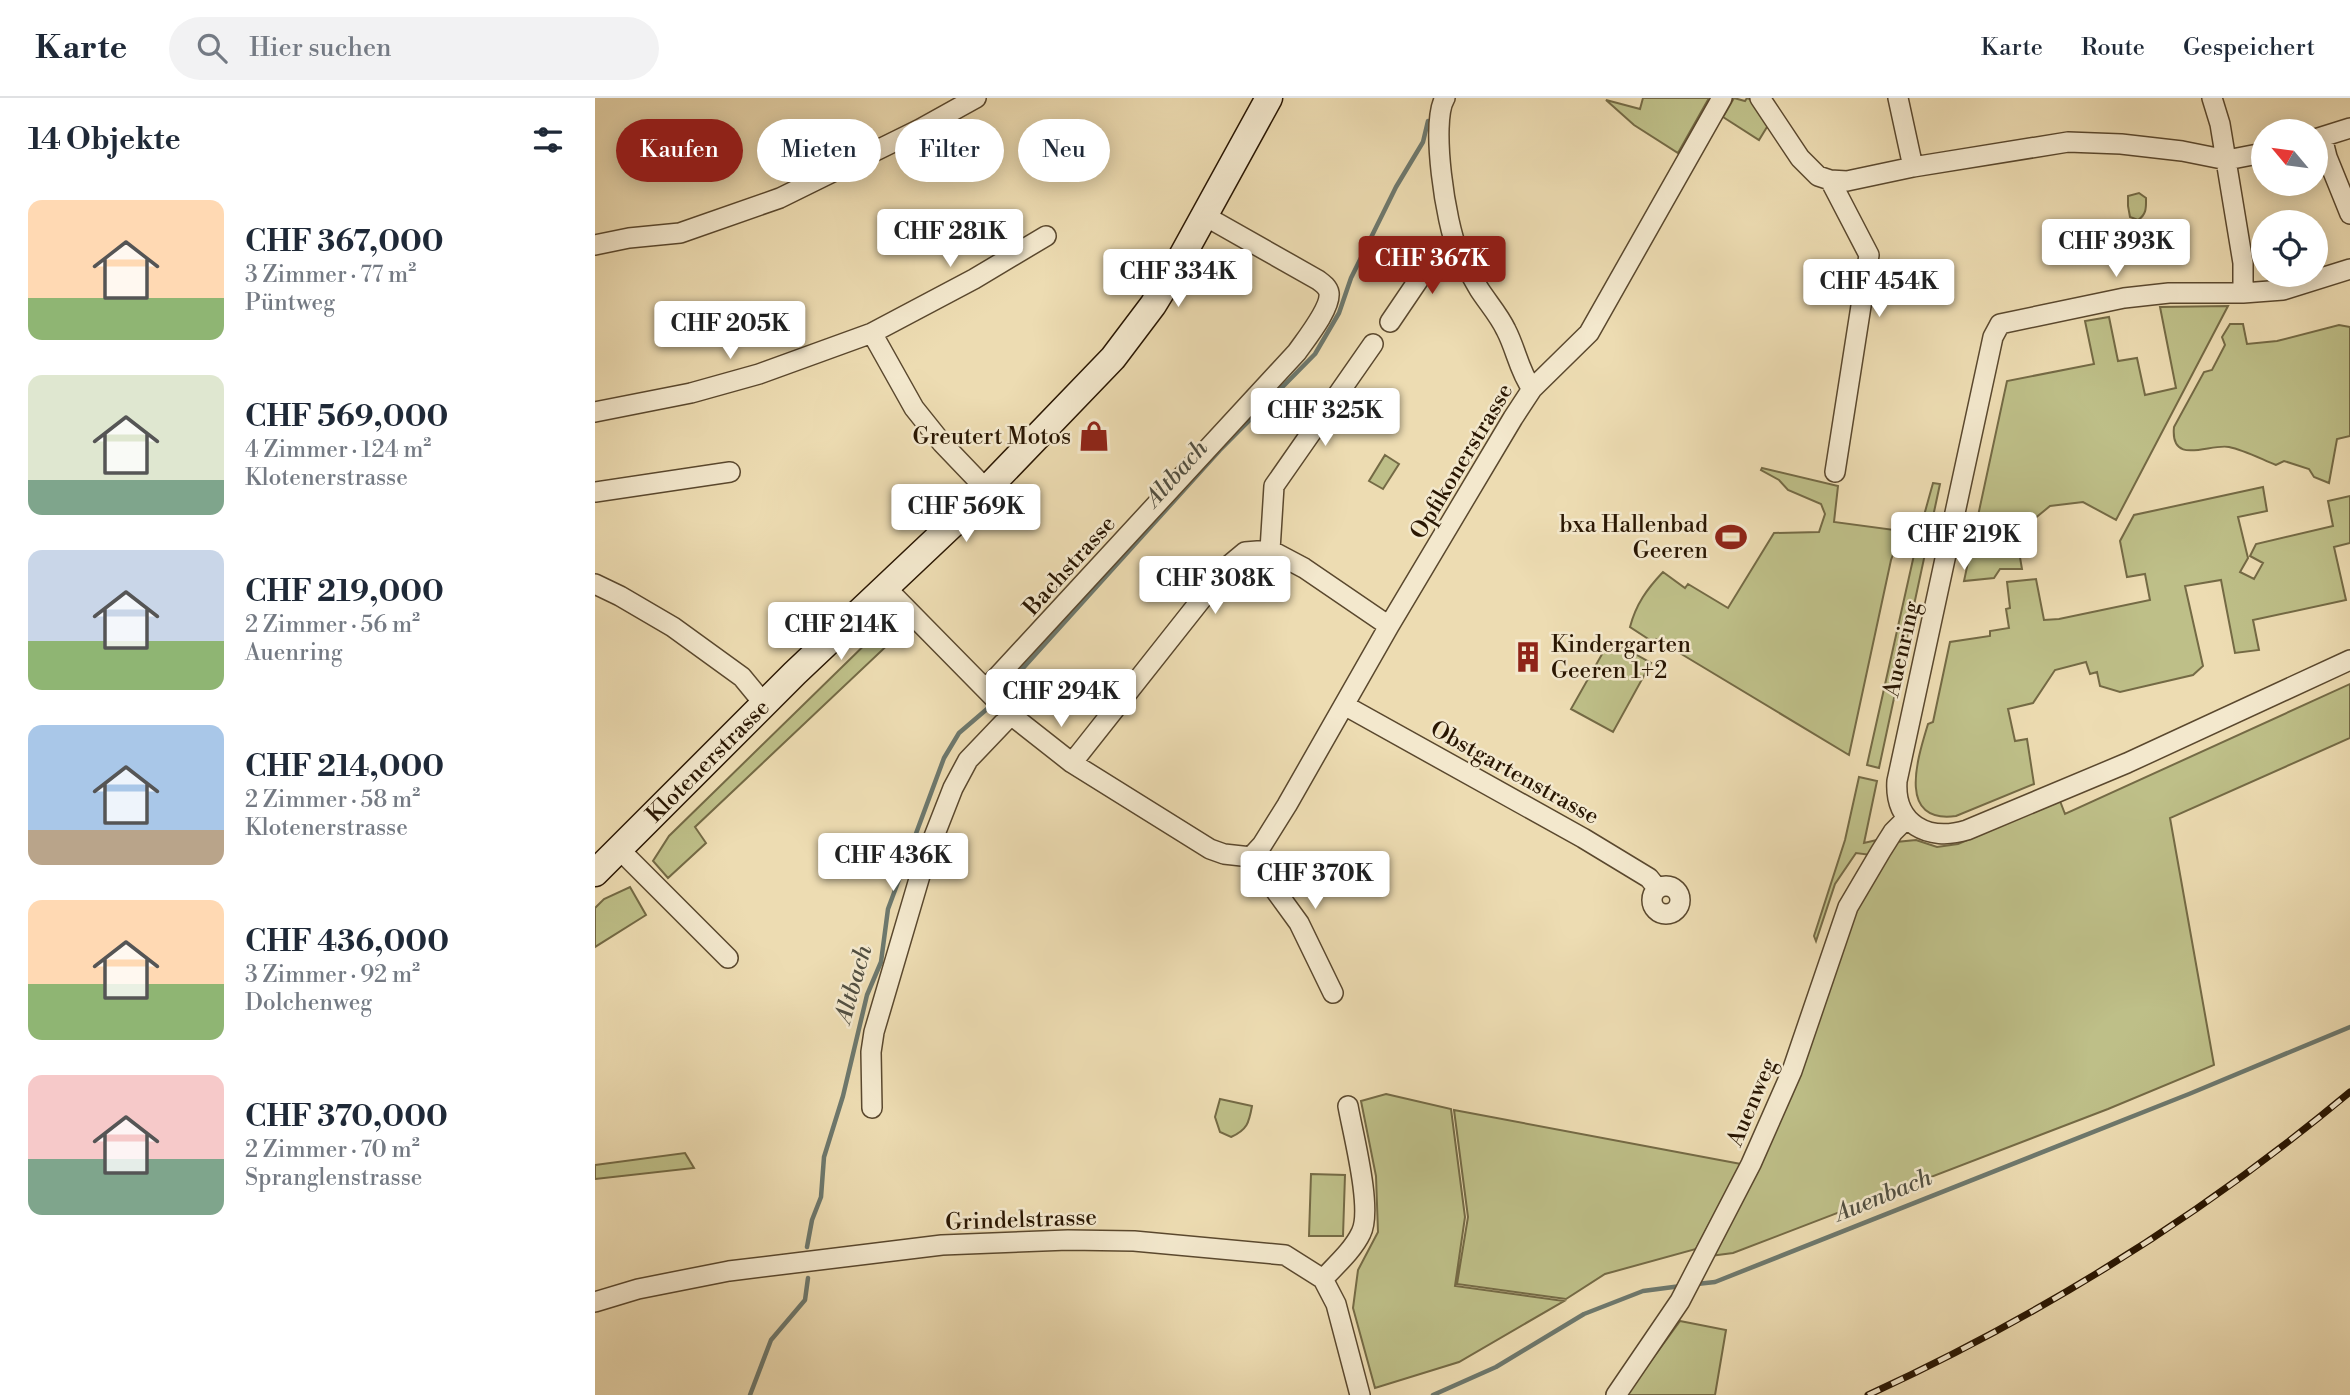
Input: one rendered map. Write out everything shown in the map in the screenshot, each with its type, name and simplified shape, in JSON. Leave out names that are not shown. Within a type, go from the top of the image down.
[{"type":"main road","name":"Klotenerstrasse","points":[[595,873],[795,673],[958,519],[1113,358],[1153,305],[1269,98]]},
{"type":"street","points":[[595,245],[629,238],[680,233],[780,198],[920,129],[976,98]]},
{"type":"street","name":"Opfikonerstrasse","points":[[1251,857],[1262,845],[1287,805],[1389,626],[1532,389],[1589,333],[1722,98]]},
{"type":"street","points":[[1761,98],[1800,158],[1818,176],[1831,180],[1847,181],[1913,167],[2068,142],[2182,151],[2227,160],[2251,155]]},
{"type":"street","points":[[1898,98],[1913,167]]},
{"type":"street","points":[[2212,98],[2227,160],[2243,263],[2243,293]]},
{"type":"street","points":[[1438,100],[1437,130],[1449,223],[1457,249],[1480,291],[1498,313],[1525,380],[1532,389]]},
{"type":"street","points":[[2328,135],[2350,128]]},
{"type":"street","points":[[2328,159],[2350,214]]},
{"type":"street","points":[[1831,180],[1869,255],[1835,472]]},
{"type":"street","name":"Bachstrasse","points":[[986,690],[1297,352],[1315,328],[1327,303],[1329,294],[1326,286],[1318,280],[1205,216]]},
{"type":"street","points":[[595,412],[705,389],[759,374],[872,333],[974,279],[1046,236]]},
{"type":"street","points":[[1390,321],[1432,260],[1457,249]]},
{"type":"street","name":"Auenring","points":[[1907,818],[1899,802],[1897,781],[1996,330],[2006,322],[2124,298],[2169,293],[2283,290],[2350,269]]},
{"type":"street","points":[[872,333],[914,408],[942,443],[986,489]]},
{"type":"street","points":[[1270,550],[1274,486],[1373,344]]},
{"type":"street","points":[[595,492],[730,472]]},
{"type":"street","points":[[1072,763],[1227,567],[1245,552],[1270,550],[1304,568],[1389,626]]},
{"type":"street","points":[[595,584],[673,627],[742,677],[765,705]]},
{"type":"street","points":[[886,588],[1011,715],[1072,763],[1210,849],[1224,854],[1251,857],[1299,923],[1313,947],[1333,993]]},
{"type":"street","points":[[1907,818],[1917,828],[1933,834],[1955,834],[2043,800],[2171,744],[2350,660]]},
{"type":"street","name":"Obstgartenstrasse","points":[[1344,705],[1583,838],[1649,878],[1657,888]]},
{"type":"street","points":[[872,1108],[871,1052],[874,1032],[924,862],[963,768],[1011,715]]},
{"type":"street","name":"Auenweg","points":[[1616,1395],[1680,1301],[1751,1164],[1792,1071],[1848,907],[1893,832],[1907,818]]},
{"type":"street","points":[[619,849],[728,958]]},
{"type":"street","points":[[1348,1106],[1365,1204],[1365,1222],[1355,1243],[1324,1279],[1336,1304],[1360,1395]]},
{"type":"street","name":"Grindelstrasse","points":[[595,1302],[638,1289],[729,1270],[865,1253],[997,1242],[1134,1241],[1285,1255],[1324,1279]]},
{"type":"green space","points":[[1643,98],[1709,98],[1678,153],[1634,125],[1606,100],[1640,109]]},
{"type":"green space","points":[[1734,98],[1752,100],[1769,128],[1767,127],[1759,140],[1723,117]]},
{"type":"green space","points":[[2139,193],[2146,198],[2146,204],[2144,213],[2138,220],[2130,217],[2128,196]]},
{"type":"green space","points":[[2228,306],[2116,520],[2083,502],[2050,506],[2016,534],[2022,569],[2000,569],[1994,578],[1964,581],[2007,381],[2094,364],[2085,321],[2109,317],[2118,361],[2137,358],[2145,395],[2176,388],[2160,307]]},
{"type":"green space","points":[[2230,324],[2243,324],[2247,344],[2277,341],[2339,325],[2350,327],[2350,436],[2337,439],[2329,483],[2314,477],[2309,469],[2284,461],[2276,465],[2229,447],[2185,450],[2178,446],[2174,439],[2174,427],[2204,372],[2212,370],[2225,345],[2222,337]]},
{"type":"green space","points":[[1385,455],[1399,464],[1383,489],[1369,481]]},
{"type":"green space","points":[[1762,468],[1838,486],[1834,522],[1902,531],[1891,560],[1849,755],[1663,643],[1656,639],[1653,642],[1630,627],[1643,597],[1663,572],[1685,588],[1688,584],[1728,608],[1774,533],[1819,532],[1825,514],[1821,504],[1788,490],[1779,480],[1761,470]]},
{"type":"green space","points":[[1933,483],[1940,484],[1879,768],[1867,765],[1918,537]]},
{"type":"green space","points":[[2263,487],[2267,511],[2238,517],[2248,558],[2240,572],[2254,579],[2263,563],[2250,556],[2256,544],[2333,526],[2328,501],[2350,496],[2350,543],[2334,547],[2346,600],[2253,620],[2259,650],[2235,653],[2221,580],[2185,586],[2203,666],[2193,675],[2120,692],[2100,686],[2097,672],[2090,674],[2086,662],[2055,670],[2033,703],[2008,709],[2015,741],[2027,739],[2034,784],[1956,816],[1937,816],[1925,810],[1918,799],[1917,770],[1928,724],[1933,722],[1950,642],[1990,636],[1990,631],[2009,628],[2006,609],[2010,608],[2007,582],[2036,579],[2044,620],[2150,600],[2145,574],[2127,577],[2120,541],[2134,515]]},
{"type":"green space","points":[[885,625],[895,638],[695,827],[706,843],[668,878],[653,861],[669,836]]},
{"type":"green space","points":[[1610,640],[1651,663],[1613,732],[1571,709]]},
{"type":"green space","points":[[2350,684],[2350,738],[2170,818],[2214,1065],[2108,1109],[1733,1253],[1710,1256],[1854,906],[1896,842],[1916,840],[1937,847],[1958,844],[2060,801],[2065,814]]},
{"type":"green space","points":[[1859,777],[1877,781],[1864,843],[1877,840],[1871,855],[1856,853],[1835,884],[1816,941],[1814,936],[1845,840]]},
{"type":"green space","points":[[630,887],[646,915],[595,947],[595,908],[604,899]]},
{"type":"green space","points":[[1386,1094],[1451,1109],[1465,1217],[1455,1286],[1564,1301],[1459,1362],[1375,1388],[1353,1308],[1358,1270],[1378,1232],[1376,1176],[1361,1101]]},
{"type":"green space","points":[[1220,1099],[1252,1106],[1246,1125],[1241,1132],[1231,1137],[1220,1132],[1215,1117]]},
{"type":"green space","points":[[1454,1110],[1741,1164],[1696,1249],[1605,1274],[1566,1299],[1457,1284],[1468,1217]]},
{"type":"green space","points":[[685,1153],[694,1168],[595,1179],[595,1165]]},
{"type":"green space","points":[[1311,1174],[1345,1175],[1343,1236],[1309,1236]]},
{"type":"green space","points":[[1680,1321],[1726,1330],[1715,1395],[1626,1395]]},
{"type":"waterway","name":"Altbach","points":[[1006,687],[1220,450],[1315,354],[1339,313],[1351,278],[1396,187],[1423,142],[1428,121]]},
{"type":"waterway","name":"Altbach","points":[[807,1247],[812,1220],[821,1197],[824,1157],[843,1096],[867,995],[881,962],[888,909],[944,758],[959,733],[987,709]]},
{"type":"waterway","name":"Auenbach","points":[[1697,1284],[1715,1282],[2189,1094],[2350,1027]]},
{"type":"waterway","name":"Altbach","points":[[750,1395],[771,1340],[805,1300],[808,1278]]},
{"type":"waterway","name":"Auenbach","points":[[1433,1395],[1496,1367],[1584,1314],[1643,1291],[1681,1286]]},
{"type":"railway","points":[[1868,1395],[1996,1331],[2119,1260],[2237,1180],[2350,1092]]},
{"type":"place","name":"Greutert Motos","points":[[1094,436]]},
{"type":"place","name":"bxa Hallenbad Geeren","points":[[1731,537]]},
{"type":"place","name":"Kindergarten Geeren 1+2","points":[[1528,657]]}]
